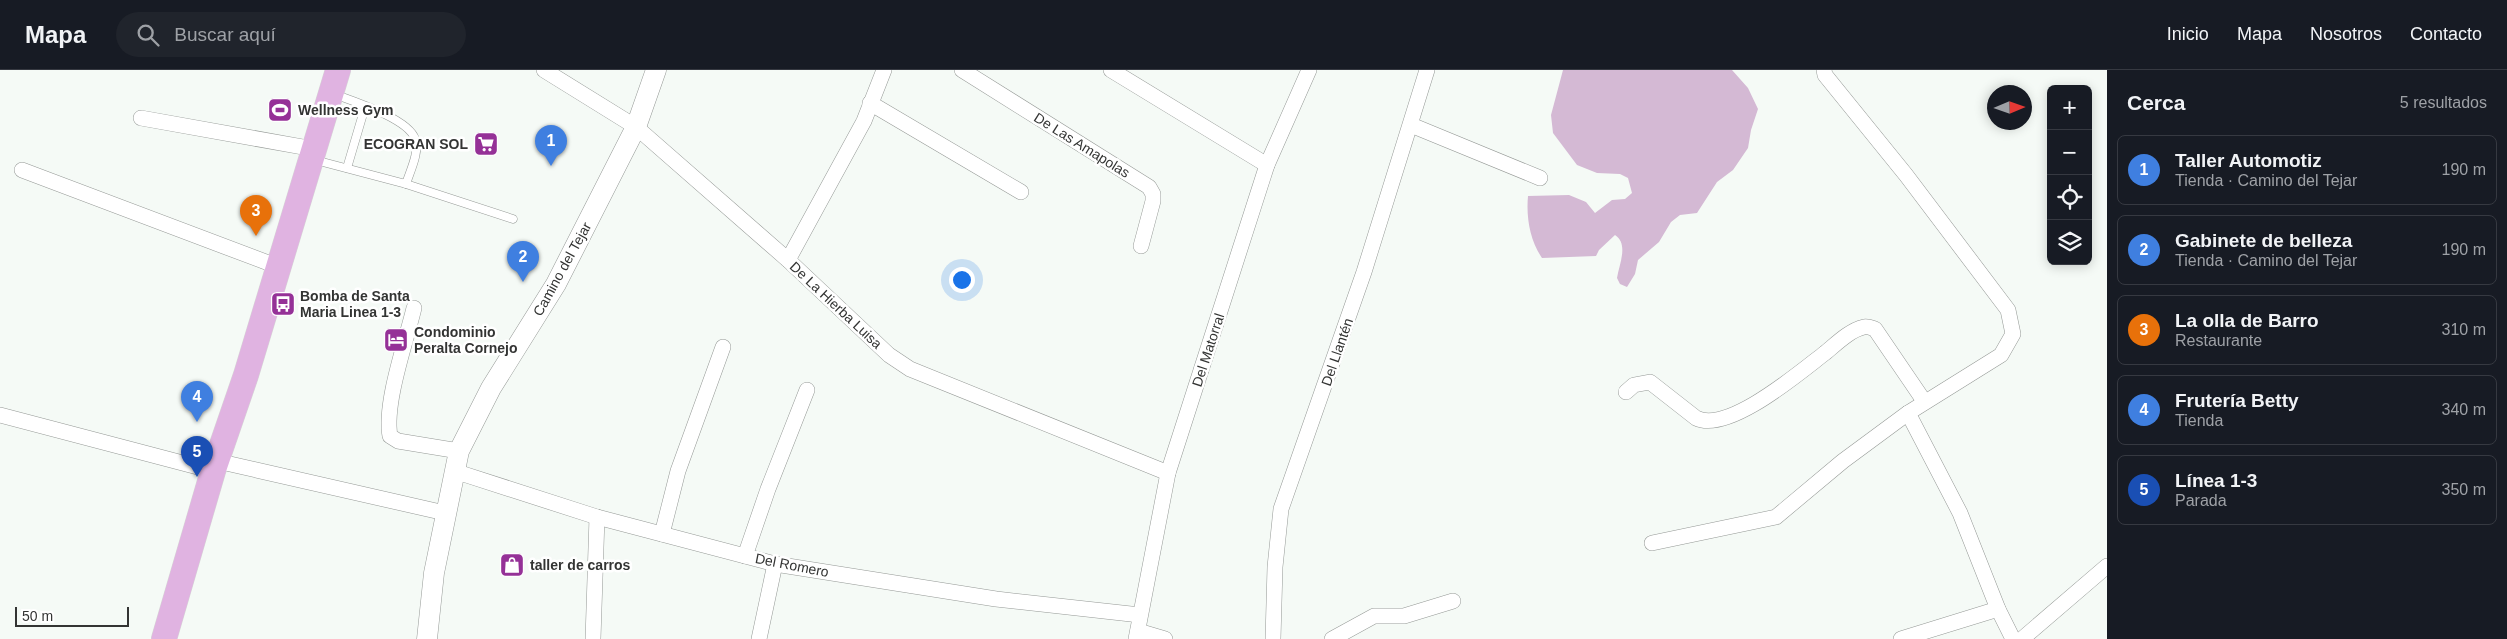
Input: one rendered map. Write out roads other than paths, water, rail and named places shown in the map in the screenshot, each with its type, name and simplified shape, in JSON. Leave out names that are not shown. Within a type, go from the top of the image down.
[{"type":"main road","points":[[164,639],[215,466],[246,375],[335,81]]},
{"type":"street","name":"De La Hierba Luisa","points":[[544,70],[636,127],[788,260],[889,355],[910,369],[1168,473]]},
{"type":"street","name":"Camino del Tejar","points":[[427,639],[434,573],[459,451],[491,388],[556,284],[636,127],[656,70]]},
{"type":"street","points":[[788,260],[864,121],[884,70]]},
{"type":"street","name":"De Las Amapolas","points":[[962,70],[1149,187],[1153,194],[1153,201],[1141,246]]},
{"type":"street","points":[[1111,70],[1268,165]]},
{"type":"street","name":"Del Matorral","points":[[1137,635],[1168,473],[1268,165],[1308,70]]},
{"type":"street","name":"Del Llantén","points":[[1273,639],[1275,567],[1281,509],[1364,272],[1427,70]]},
{"type":"street","points":[[1652,543],[1776,516],[1843,462],[1924,401],[2001,355],[2013,334],[2008,310],[1906,175],[1825,74],[1824,70]]},
{"type":"street","points":[[870,103],[1021,192]]},
{"type":"street","points":[[141,118],[312,154]]},
{"type":"street","points":[[1411,125],[1540,178]]},
{"type":"street","points":[[22,170],[279,266]]},
{"type":"street","points":[[414,308],[387,423],[390,436],[398,441],[459,451]]},
{"type":"street","points":[[1626,392],[1642,381],[1650,382],[1702,422],[1714,422],[1730,416],[1778,389],[1850,334],[1865,327],[1875,329],[1924,401]]},
{"type":"street","points":[[662,534],[678,471],[723,347]]},
{"type":"street","points":[[745,556],[768,489],[807,390]]},
{"type":"street","points":[[1908,413],[1960,513],[1998,609],[2013,639]]},
{"type":"street","points":[[0,415],[215,466],[445,513]]},
{"type":"street","name":"Del Romero","points":[[454,471],[597,517],[775,564],[996,599],[1140,615]]},
{"type":"street","points":[[594,639],[597,517]]},
{"type":"street","points":[[759,639],[775,564]]},
{"type":"street","points":[[2022,639],[2107,566]]},
{"type":"street","points":[[1332,639],[1374,616],[1404,616],[1453,601]]},
{"type":"street","points":[[1901,639],[1998,609]]},
{"type":"street","points":[[1137,635],[1165,639]]},
{"type":"lane","points":[[335,81],[365,107],[388,116],[408,128],[415,138],[416,150],[406,184]]},
{"type":"lane","points":[[347,168],[365,107]]},
{"type":"lane","points":[[312,154],[347,168],[406,184],[513,219]]},
{"type":"place","name":"Wellness Gym","points":[[280,110]]},
{"type":"place","name":"ECOGRAN SOL","points":[[486,144]]},
{"type":"place","name":"Taller Automotiz","points":[[551,166]]},
{"type":"place","name":"La olla de Barro","points":[[256,236]]},
{"type":"place","name":"Gabinete de belleza","points":[[523,282]]},
{"type":"place","name":"Bomba de Santa Maria Linea 1-3","points":[[283,304]]},
{"type":"place","name":"Condominio Peralta Cornejo","points":[[396,340]]},
{"type":"place","name":"Frutería Betty","points":[[197,422]]},
{"type":"place","name":"Línea 1-3","points":[[197,477]]},
{"type":"place","name":"taller de carros","points":[[512,565]]}]
